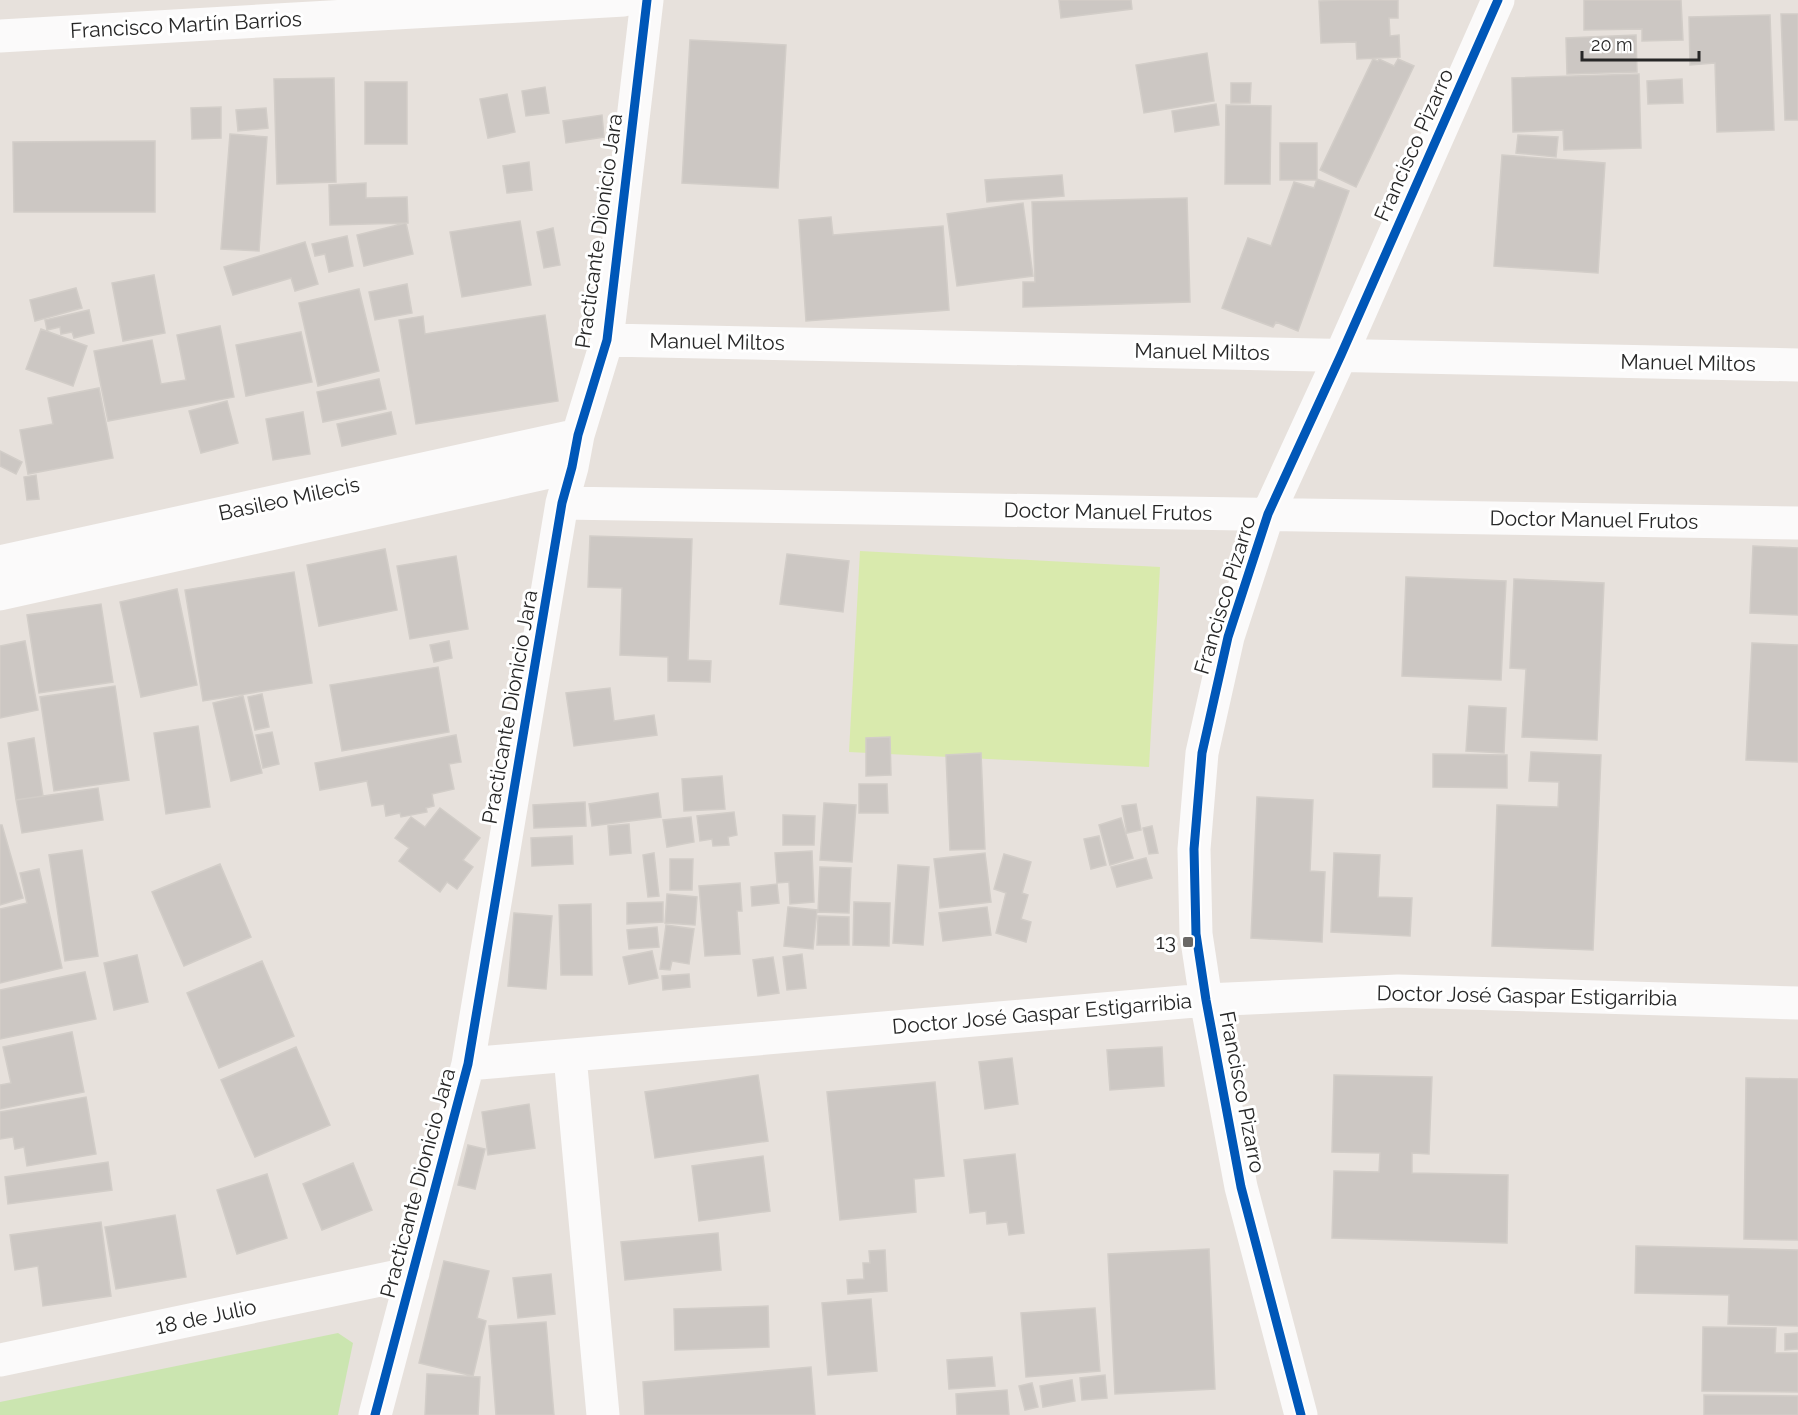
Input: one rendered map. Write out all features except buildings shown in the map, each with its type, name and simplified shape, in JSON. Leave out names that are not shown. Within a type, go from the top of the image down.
[{"type":"street","name":"Francisco Martín Barrios","points":[[0,36],[624,0]]},
{"type":"street","name":"Practicante Dionicio Jara","points":[[375,1415],[468,1064],[562,503],[578,435],[607,340],[647,0]]},
{"type":"street","name":"Francisco Pizarro","points":[[1301,1415],[1241,1187],[1196,934],[1194,849],[1202,753],[1228,637],[1268,514],[1498,0]]},
{"type":"street","name":"Manuel Miltos","points":[[607,340],[1798,365]]},
{"type":"street","name":"Basileo Milecis","points":[[0,562],[578,435]]},
{"type":"street","points":[[0,594],[572,467]]},
{"type":"street","name":"Doctor Manuel Frutos","points":[[562,503],[1798,523]]},
{"type":"street","name":"Doctor José Gaspar Estigarribia","points":[[468,1064],[1206,1000],[1398,991],[1798,1003]]},
{"type":"street","points":[[570,1056],[603,1415]]},
{"type":"street","name":"18 de Julio","points":[[0,1360],[413,1273]]},
{"type":"green space","points":[[860,551],[1160,567],[1149,767],[849,752]]},
{"type":"green space","points":[[338,1333],[353,1343],[338,1415],[0,1415],[0,1402]]},
{"type":"cycle path","points":[[375,1415],[468,1064],[562,503],[578,435],[607,340],[647,0]]},
{"type":"cycle path","points":[[1301,1415],[1241,1187],[1196,934],[1194,849],[1202,753],[1228,637],[1268,514],[1498,0]]},
{"type":"place","name":"13","points":[[1188,942]]}]
